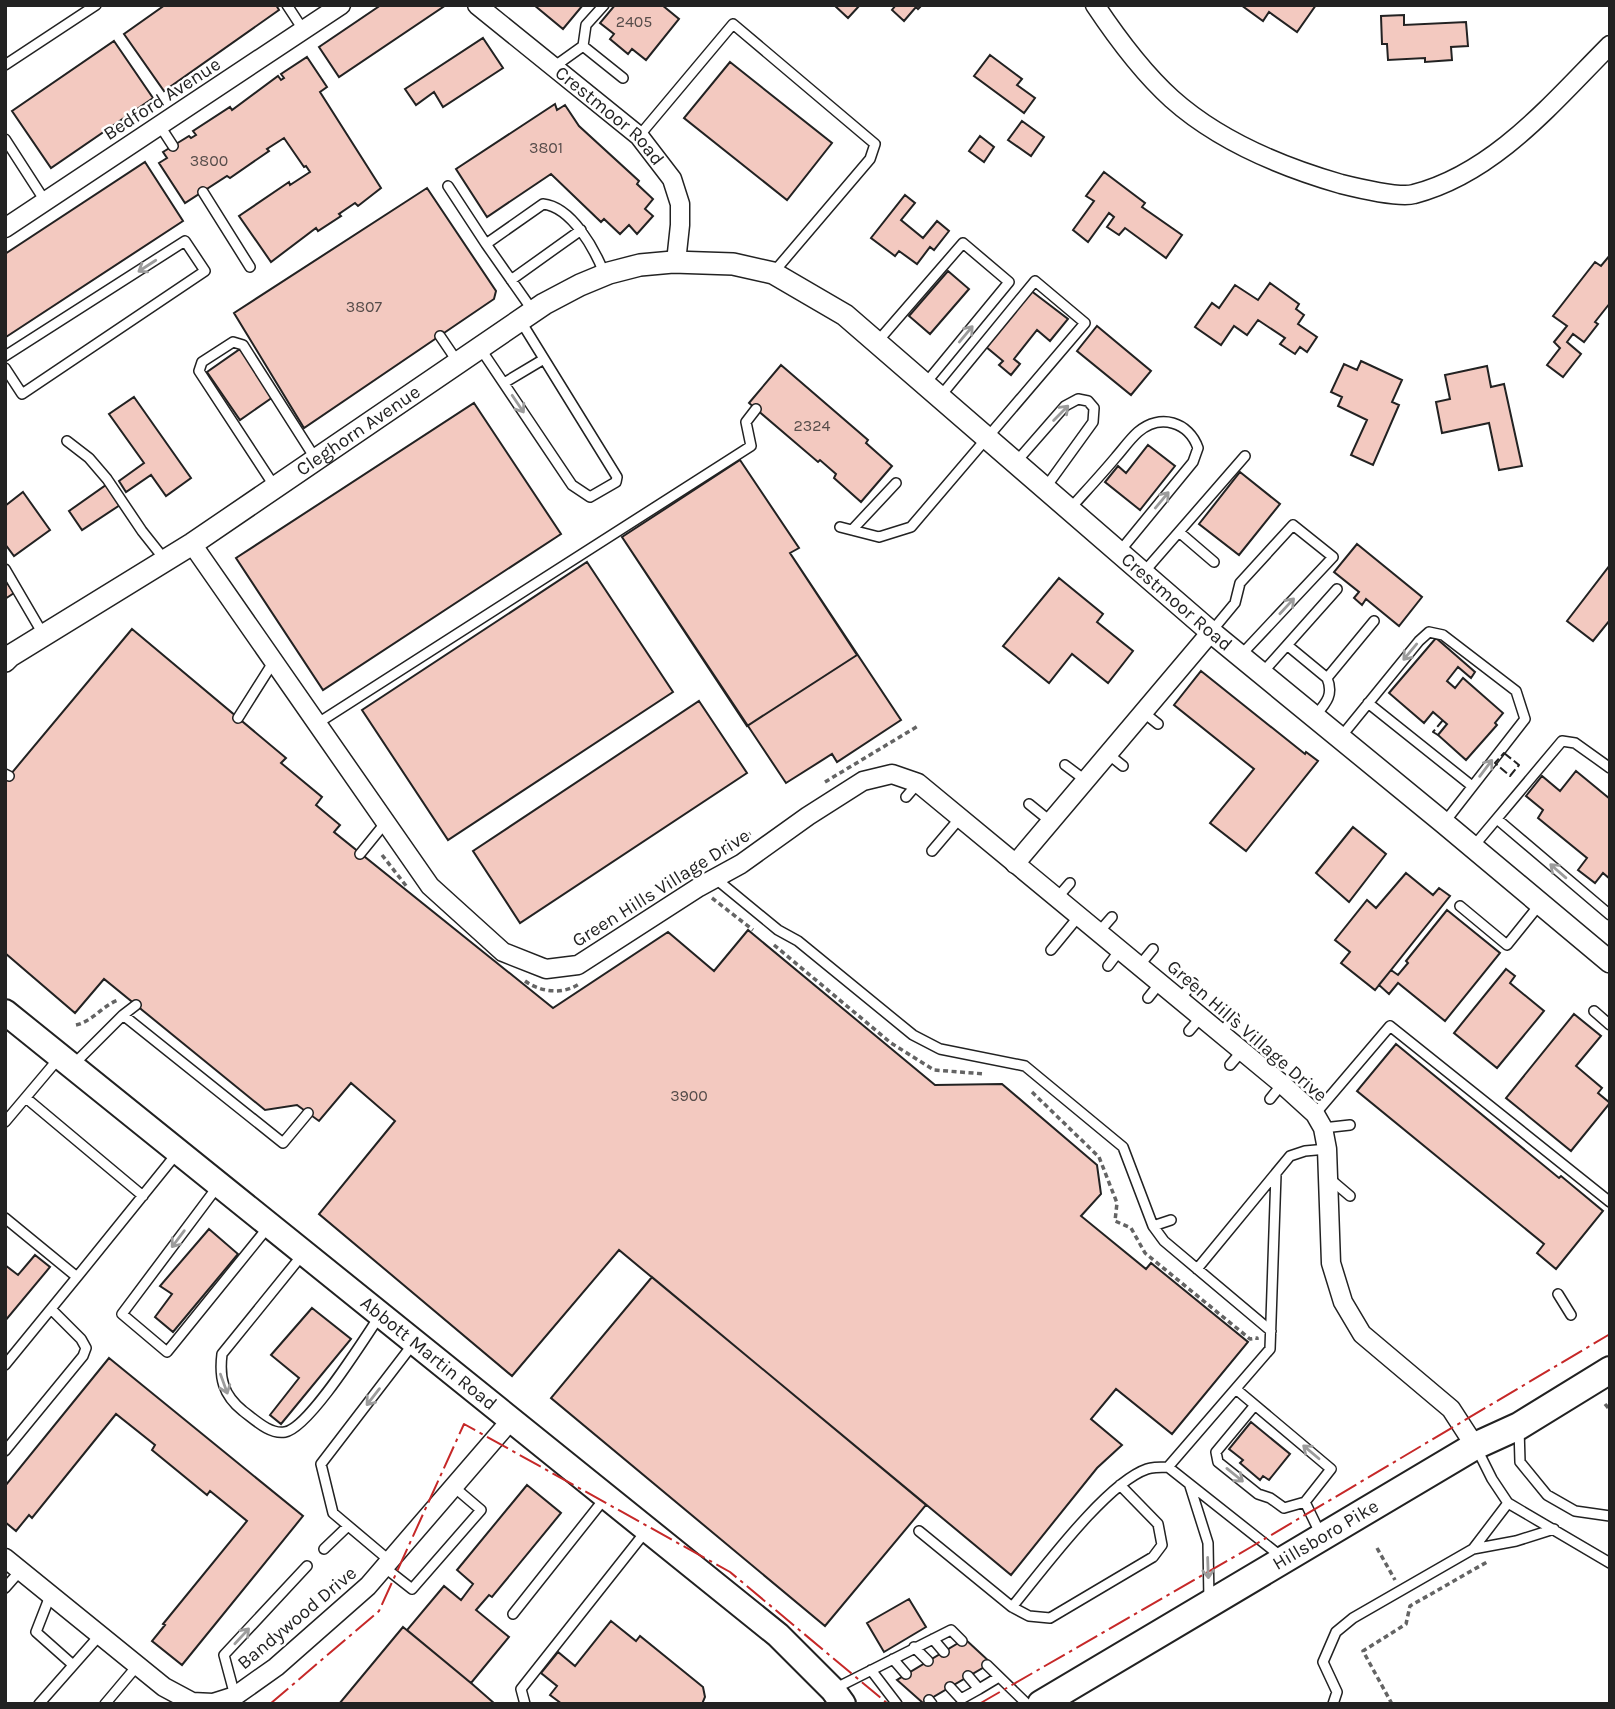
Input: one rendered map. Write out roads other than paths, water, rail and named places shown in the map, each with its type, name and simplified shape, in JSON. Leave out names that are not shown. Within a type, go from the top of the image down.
[{"type":"main road","name":"Abbott Martin Road","points":[[5,1012],[778,1635],[838,1697]]},
{"type":"main road","name":"Hillsboro Pike","points":[[1041,1704],[1475,1446],[1520,1426],[1610,1370]]},
{"type":"street","name":"Bedford Avenue","points":[[5,228],[341,5]]},
{"type":"street","name":"Crestmoor Road","points":[[477,5],[639,135],[672,179],[680,204],[681,225],[676,262]]},
{"type":"street","points":[[1095,5],[1119,41],[1173,99],[1221,133],[1294,170],[1358,189],[1411,195],[1455,178],[1517,137],[1610,45]]},
{"type":"street","name":"Cleghorn Avenue","points":[[7,658],[192,544],[526,316],[580,285],[640,265],[676,262],[733,264]]},
{"type":"street","name":"Crestmoor Road","points":[[733,264],[773,273],[845,315],[878,341],[932,392],[1211,632],[1610,962]]},
{"type":"street","name":"Green Hills Village Drive","points":[[192,544],[430,886],[503,952],[545,969],[578,965],[699,887],[716,879],[863,780],[892,774],[918,783],[1282,1084],[1319,1121],[1327,1149],[1331,1263],[1343,1302],[1362,1334],[1451,1409],[1475,1446]]},
{"type":"street","points":[[1015,864],[1211,632]]},
{"type":"street","name":"Bandywood Drive","points":[[5,1558],[164,1688],[192,1703],[213,1703],[235,1696],[276,1667],[368,1586],[511,1420]]},
{"type":"lane","points":[[5,65],[96,5]]},
{"type":"lane","points":[[287,5],[303,31]]},
{"type":"lane","points":[[555,66],[583,46],[586,25],[604,5]]},
{"type":"lane","points":[[639,135],[733,24],[875,144],[870,159],[773,273]]},
{"type":"lane","points":[[583,46],[623,78]]},
{"type":"lane","points":[[160,126],[173,146]]},
{"type":"lane","points":[[5,139],[45,201]]},
{"type":"lane","points":[[448,186],[511,280],[544,359],[617,477],[616,482],[590,497],[572,485],[480,348]]},
{"type":"lane","points":[[203,192],[250,267]]},
{"type":"lane","points":[[486,244],[544,204],[551,205],[581,230],[597,254],[605,275]]},
{"type":"lane","points":[[511,280],[581,230]]},
{"type":"lane","points":[[5,356],[185,241],[205,271],[19,396],[5,368]]},
{"type":"lane","points":[[878,341],[962,243],[1009,282],[932,392]]},
{"type":"lane","points":[[840,527],[879,537],[911,527],[1085,323],[1035,281],[932,392]]},
{"type":"lane","points":[[440,336],[458,362]]},
{"type":"lane","points":[[275,487],[199,371],[202,362],[212,355],[233,342],[243,345],[316,460]]},
{"type":"lane","points":[[504,383],[544,359]]},
{"type":"lane","points":[[1015,463],[1065,406],[1078,399],[1088,401],[1094,408],[1093,422],[1045,489]]},
{"type":"lane","points":[[318,723],[751,446],[746,422],[756,409]]},
{"type":"lane","points":[[1069,510],[1138,431],[1155,422],[1172,422],[1194,436],[1198,449],[1194,461],[1119,553]]},
{"type":"lane","points":[[66,441],[89,458],[107,479],[165,560]]},
{"type":"lane","points":[[1143,574],[1245,456]]},
{"type":"lane","points":[[852,530],[896,483]]},
{"type":"lane","points":[[1211,632],[1235,604],[1240,583],[1293,525],[1333,557],[1240,656]]},
{"type":"lane","points":[[1179,532],[1214,562]]},
{"type":"lane","points":[[5,569],[44,635]]},
{"type":"lane","points":[[1261,673],[1337,589]]},
{"type":"lane","points":[[1327,678],[1374,621]]},
{"type":"lane","points":[[1340,738],[1429,632],[1443,635],[1481,662],[1516,691],[1525,719],[1444,823]]},
{"type":"lane","points":[[1287,645],[1327,678],[1331,688],[1330,698],[1314,717]]},
{"type":"lane","points":[[238,718],[274,661]]},
{"type":"lane","points":[[1368,703],[1472,786]]},
{"type":"lane","points":[[1143,712],[1158,724]]},
{"type":"lane","points":[[1473,848],[1562,741],[1575,743],[1610,768]]},
{"type":"lane","points":[[1108,754],[1123,766]]},
{"type":"lane","points":[[1065,765],[1085,780]]},
{"type":"lane","points":[[906,797],[918,783]]},
{"type":"lane","points":[[1029,804],[1051,821]]},
{"type":"lane","points":[[932,851],[960,818]]},
{"type":"lane","points":[[1497,818],[1610,915]]},
{"type":"lane","points":[[360,853],[386,821]]},
{"type":"lane","points":[[716,879],[914,1035],[940,1049],[1025,1066],[1123,1147],[1153,1226],[1164,1241],[1271,1331]]},
{"type":"lane","points":[[1057,898],[1070,883]]},
{"type":"lane","points":[[1460,906],[1507,945],[1540,904]]},
{"type":"lane","points":[[1051,950],[1079,916]]},
{"type":"lane","points":[[1098,933],[1112,917]]},
{"type":"lane","points":[[1139,966],[1153,949]]},
{"type":"lane","points":[[1108,966],[1120,950]]},
{"type":"lane","points":[[1148,998],[1160,983]]},
{"type":"lane","points":[[1180,999],[1193,983]]},
{"type":"lane","points":[[5,1122],[26,1098],[66,1061],[136,1004]]},
{"type":"lane","points":[[1594,1011],[1610,1025]]},
{"type":"lane","points":[[123,1015],[283,1143],[308,1113]]},
{"type":"lane","points":[[1189,1031],[1201,1017]]},
{"type":"lane","points":[[1221,1033],[1234,1017]]},
{"type":"lane","points":[[1350,1125],[1319,1121],[1390,1026],[1610,1202]]},
{"type":"lane","points":[[1230,1065],[1242,1051]]},
{"type":"lane","points":[[1270,1099],[1282,1084]]},
{"type":"lane","points":[[26,1098],[143,1196]]},
{"type":"lane","points":[[1197,1269],[1295,1153],[1327,1149]]},
{"type":"lane","points":[[5,1364],[178,1152]]},
{"type":"lane","points":[[1012,1607],[1082,1523],[1120,1485],[1147,1469],[1168,1467],[1270,1349],[1276,1174]]},
{"type":"lane","points":[[1326,1176],[1350,1196]]},
{"type":"lane","points":[[219,1185],[122,1314],[167,1352],[270,1226]]},
{"type":"lane","points":[[5,1218],[77,1277]]},
{"type":"lane","points":[[1153,1226],[1171,1220]]},
{"type":"lane","points":[[304,1253],[222,1354],[220,1373],[225,1391],[237,1406],[267,1428],[282,1433],[291,1430],[313,1411],[381,1315]]},
{"type":"lane","points":[[1558,1294],[1571,1315]]},
{"type":"lane","points":[[5,1451],[83,1356],[86,1348],[81,1339],[51,1309]]},
{"type":"lane","points":[[414,1343],[321,1464],[333,1513],[412,1590],[481,1510],[454,1487]]},
{"type":"lane","points":[[1237,1390],[1255,1405],[1331,1469],[1305,1502],[1284,1508],[1270,1498],[1258,1494],[1217,1462],[1216,1452],[1255,1405]]},
{"type":"lane","points":[[1520,1426],[1520,1462],[1547,1495],[1576,1511],[1610,1516]]},
{"type":"lane","points":[[1475,1446],[1508,1503],[1609,1559]]},
{"type":"lane","points":[[1168,1467],[1285,1559]]},
{"type":"lane","points":[[919,1531],[1012,1607],[1029,1616],[1050,1618],[1153,1557],[1162,1545],[1158,1524],[1120,1485]]},
{"type":"lane","points":[[1190,1486],[1208,1543],[1209,1604]]},
{"type":"lane","points":[[513,1614],[606,1497]]},
{"type":"lane","points":[[1305,1502],[1322,1537]]},
{"type":"lane","points":[[1473,1549],[1508,1503]]},
{"type":"lane","points":[[324,1549],[348,1526]]},
{"type":"lane","points":[[1333,1704],[1337,1692],[1323,1661],[1336,1632],[1353,1618],[1473,1549],[1516,1541],[1554,1529]]},
{"type":"lane","points":[[525,1704],[521,1689],[647,1530]]},
{"type":"lane","points":[[235,1696],[224,1654],[307,1566]]},
{"type":"lane","points":[[5,1588],[20,1571]]},
{"type":"lane","points":[[50,1596],[36,1632],[72,1664]]},
{"type":"lane","points":[[838,1697],[871,1670],[951,1630],[962,1641]]},
{"type":"lane","points":[[39,1704],[99,1636]]},
{"type":"lane","points":[[933,1639],[944,1652]]},
{"type":"lane","points":[[914,1647],[928,1661]]},
{"type":"lane","points":[[893,1659],[906,1674]]},
{"type":"lane","points":[[987,1665],[1027,1704]]},
{"type":"lane","points":[[106,1704],[137,1666]]},
{"type":"lane","points":[[871,1670],[897,1704]]},
{"type":"lane","points":[[968,1676],[979,1689]]},
{"type":"lane","points":[[950,1687],[957,1702],[999,1677]]}]
